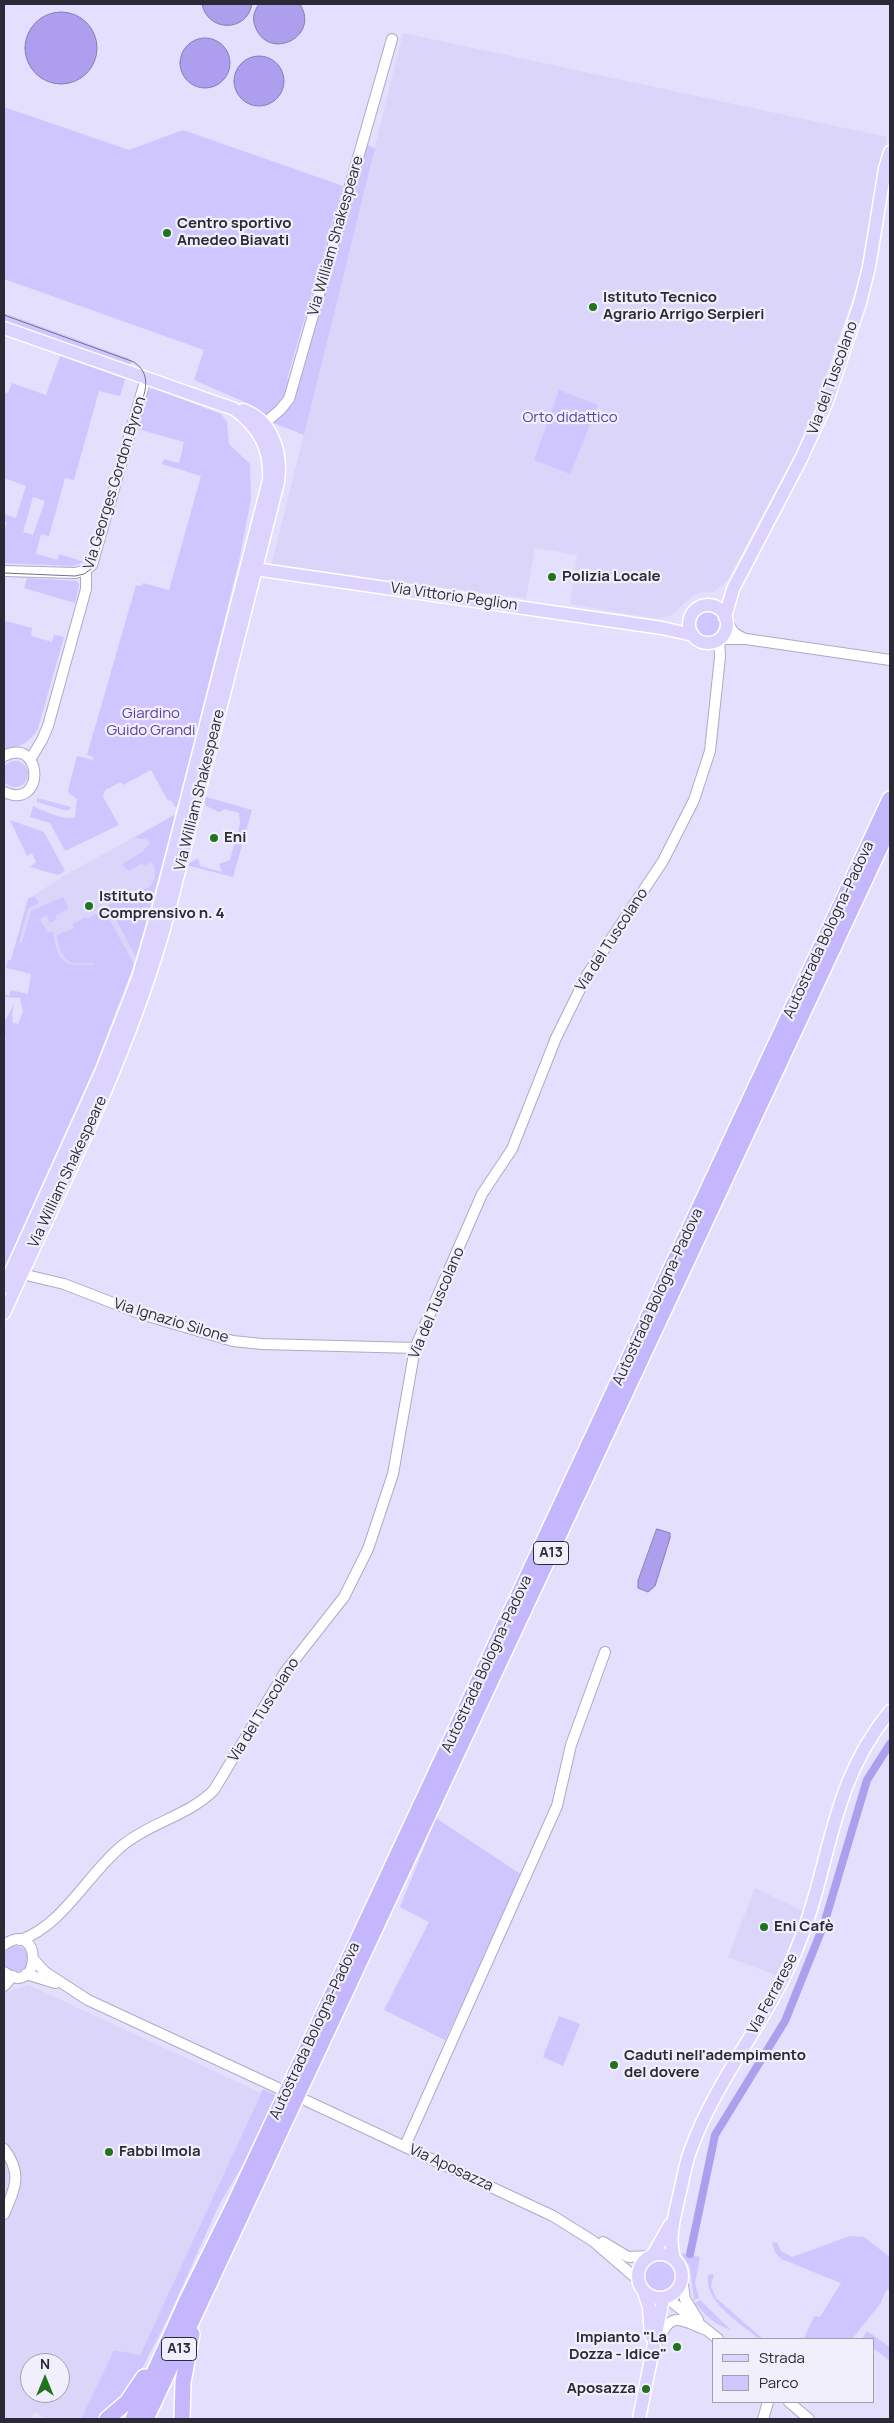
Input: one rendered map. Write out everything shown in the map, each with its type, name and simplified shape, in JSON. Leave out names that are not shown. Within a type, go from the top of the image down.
[{"type":"highway","name":"Autostrada Bologna-Padova","points":[[133,2419],[890,799]]},
{"type":"highway","name":"Autostrada Bologna-Padova","points":[[146,2419],[890,826]]},
{"type":"highway","points":[[182,2419],[184,2382],[191,2340],[211,2280]]},
{"type":"highway","points":[[107,2419],[118,2411],[135,2392],[187,2300]]},
{"type":"main road","name":"Via del Tuscolano","points":[[726,620],[733,589],[801,459],[826,404],[857,312],[869,267],[885,169],[890,152]]},
{"type":"main road","points":[[4,328],[217,403],[246,411],[260,427]]},
{"type":"main road","name":"Via William Shakespeare","points":[[4,1313],[123,1051],[150,977],[251,568],[269,480],[269,461],[260,427]]},
{"type":"main road","name":"Via William Shakespeare","points":[[4,1287],[102,1070],[138,978],[251,568]]},
{"type":"main road","name":"Via Vittorio Peglion","points":[[251,568],[662,628],[693,635]]},
{"type":"main road","name":"Via del Tuscolano","points":[[708,605],[733,589]]},
{"type":"main road","points":[[662,628],[678,623],[694,611],[708,605],[719,608],[726,620],[724,633],[719,639],[705,642],[693,635],[689,622],[694,611]]},
{"type":"main road","name":"Via Ferrarese","points":[[673,2221],[692,2146],[718,2093],[786,1973],[812,1908],[839,1802],[868,1741],[887,1715]]},
{"type":"main road","points":[[654,2350],[649,2307],[638,2280],[640,2266],[652,2255],[673,2221]]},
{"type":"main road","points":[[673,2221],[671,2244],[674,2259]]},
{"type":"main road","points":[[644,2292],[652,2298],[665,2298],[678,2290],[682,2278],[680,2266],[674,2259],[667,2255],[652,2255]]},
{"type":"main road","points":[[639,2419],[665,2298]]},
{"type":"street","name":"Via William Shakespeare","points":[[260,427],[280,410],[290,398],[392,39]]},
{"type":"street","name":"Via Georges Gordon Byron","points":[[30,760],[48,726],[86,591],[86,570],[94,562],[146,378]]},
{"type":"street","points":[[4,570],[75,573],[86,570]]},
{"type":"street","points":[[726,620],[734,633],[746,639]]},
{"type":"street","points":[[719,639],[746,639],[890,660]]},
{"type":"street","name":"Via del Tuscolano","points":[[10,1941],[30,1937],[47,1925],[124,1844],[183,1813],[214,1790],[285,1672],[344,1597],[378,1523],[393,1474],[415,1348],[482,1194],[512,1149],[556,1038],[587,975],[662,861],[694,800],[710,751],[720,657],[719,639]]},
{"type":"street","points":[[4,756],[19,754],[30,760],[36,773],[30,788],[17,795],[4,792]]},
{"type":"street","name":"Via Ignazio Silone","points":[[22,1274],[64,1284],[144,1315],[233,1341],[262,1344],[415,1348]]},
{"type":"street","points":[[405,2146],[557,1806],[571,1745],[605,1652]]},
{"type":"street","name":"Via del Tuscolano","points":[[26,1974],[32,1968],[34,1957],[47,1925]]},
{"type":"street","points":[[10,1941],[30,1947],[34,1957],[45,1972],[88,2000],[278,2088]]},
{"type":"street","points":[[4,1986],[8,1974],[26,1974],[68,1988]]},
{"type":"street","name":"Via Aposazza","points":[[307,2101],[553,2216],[593,2241],[638,2280]]},
{"type":"street","points":[[4,2149],[16,2172],[16,2186],[4,2214]]},
{"type":"street","name":"Via Aposazza","points":[[593,2241],[598,2240],[628,2257],[652,2255]]},
{"type":"street","points":[[682,2278],[685,2299],[707,2330]]},
{"type":"street","points":[[665,2298],[717,2338]]},
{"type":"street","points":[[654,2350],[665,2326],[671,2321],[684,2320],[707,2330]]},
{"type":"street","points":[[763,2419],[768,2403]]},
{"type":"street","points":[[790,2403],[809,2419]]},
{"type":"shaded area","points":[[202,4],[252,4],[249,13],[243,20],[227,25],[211,20],[205,13]]},
{"type":"shaded area","points":[[259,4],[300,4],[305,16],[304,27],[290,41],[280,44],[270,43],[261,37],[255,26],[254,17]]},
{"type":"shaded area","points":[[61,12],[81,18],[91,28],[97,48],[91,68],[81,78],[61,84],[41,78],[31,68],[25,48],[31,28],[41,18]]},
{"type":"shaded area","name":"Istituto Tecnico Agrario Arrigo Serpieri","points":[[403,33],[887,137],[873,198],[865,261],[806,433],[727,581],[713,592],[702,592],[692,596],[671,616],[656,619],[570,604],[577,555],[535,548],[526,598],[271,567]]},
{"type":"shaded area","points":[[200,38],[210,38],[223,45],[230,58],[230,68],[223,81],[210,88],[200,88],[191,84],[184,77],[180,68],[180,58],[184,49],[191,42]]},
{"type":"shaded area","points":[[254,56],[264,56],[277,63],[284,76],[284,86],[277,99],[264,106],[254,106],[245,102],[238,95],[234,86],[234,76],[238,67],[245,60]]},
{"type":"shaded area","name":"Istituto Comprensivo n. 4","points":[[176,815],[149,912],[121,1003],[12,958],[28,899],[67,874]]},
{"type":"shaded area","points":[[657,1529],[670,1533],[670,1538],[655,1586],[648,1592],[638,1588],[638,1581]]},
{"type":"shaded area","points":[[755,1888],[803,1911],[778,1976],[728,1957]]},
{"type":"shaded area","points":[[29,1985],[261,2093],[140,2355],[114,2350],[81,2419],[48,2419],[34,2412],[30,2419],[4,2419],[4,1993]]},
{"type":"green space","name":"Centro sportivo Amedeo Biavati","points":[[4,107],[129,150],[183,130],[343,186],[287,379],[299,383],[367,145],[375,148],[304,435],[276,424],[247,403],[194,380],[204,350],[4,279]]},
{"type":"green space","points":[[4,313],[128,358],[133,362],[128,365],[4,322]]},
{"type":"green space","points":[[60,356],[125,379],[120,396],[99,391],[74,480],[65,478],[49,536],[41,534],[36,554],[58,560],[59,554],[84,562],[73,566],[4,563],[4,530],[7,522],[4,521],[4,514],[16,518],[26,486],[4,478],[4,392],[8,393],[12,383],[46,395]],"holes":[[[33,497],[45,501],[33,535],[23,532]]]},
{"type":"green space","name":"Giardino Guido Grandi","points":[[152,388],[221,414],[227,422],[229,444],[250,464],[251,499],[239,561],[178,806],[175,807],[171,800],[168,801],[151,770],[123,785],[121,782],[105,790],[103,797],[119,825],[65,851],[50,823],[30,817],[33,806],[59,817],[75,817],[77,799],[68,790],[77,756],[93,760],[93,757],[87,755],[136,585],[142,586],[143,583],[169,590],[201,476],[162,464],[164,459],[179,463],[184,442],[138,429],[148,392]]},
{"type":"green space","name":"Orto didattico","points":[[559,390],[598,405],[570,474],[534,460]]},
{"type":"green space","points":[[27,578],[77,581],[79,585],[75,603],[24,588]]},
{"type":"green space","points":[[708,612],[717,616],[721,625],[717,634],[708,638],[699,634],[695,625],[699,616]]},
{"type":"green space","points":[[5,621],[32,628],[31,636],[52,642],[54,635],[64,637],[38,728],[28,741],[15,747],[4,749]]},
{"type":"green space","points":[[15,761],[24,765],[28,774],[24,783],[15,787],[6,783],[2,774],[6,765]]},
{"type":"green space","points":[[203,796],[252,810],[233,877],[186,865],[196,859],[199,860],[200,866],[222,872],[219,864],[230,860],[240,824],[239,813],[225,809],[219,812],[206,806]]},
{"type":"green space","points":[[37,798],[71,808],[67,811],[37,802]]},
{"type":"green space","points":[[176,815],[136,957],[108,905],[150,887],[155,875],[152,862],[144,866],[142,863],[129,871],[122,864],[142,852],[150,843],[146,839],[134,838]]},
{"type":"green space","points":[[10,820],[44,832],[65,871],[58,875],[30,867],[36,862],[32,853],[27,856]]},
{"type":"green space","points":[[35,896],[39,903],[28,909],[19,943],[22,943],[31,911],[63,897],[68,906],[67,910],[55,916],[57,919],[50,923],[46,915],[40,919],[48,933],[52,931],[56,947],[62,959],[67,963],[77,965],[95,965],[94,963],[73,963],[65,958],[60,949],[57,935],[74,928],[72,924],[86,917],[87,919],[103,910],[102,906],[134,964],[96,1064],[4,1270],[4,1046],[6,1037],[4,1036],[4,1020],[6,1020],[14,1003],[13,1023],[18,1024],[23,1012],[20,998],[4,997],[4,994],[9,996],[11,990],[28,994],[31,974],[6,968],[8,960],[11,960],[28,899]]},
{"type":"green space","points":[[436,1818],[522,1875],[445,2040],[384,2010],[429,1922],[400,1907]]},
{"type":"green space","points":[[16,1946],[25,1950],[29,1959],[25,1968],[16,1972],[7,1968],[3,1959],[7,1950]]},
{"type":"green space","points":[[559,2016],[580,2024],[563,2066],[543,2057]]},
{"type":"green space","points":[[263,2089],[276,2095],[242,2166],[219,2205],[168,2318],[133,2386],[110,2412],[99,2419],[81,2419],[114,2350],[140,2355]]},
{"type":"green space","points":[[850,2236],[864,2237],[890,2257],[890,2291],[887,2289],[880,2304],[853,2338],[804,2338],[814,2316],[820,2317],[841,2283],[781,2259],[775,2252],[772,2243],[777,2242],[781,2251],[792,2257]]},
{"type":"green space","points":[[681,2253],[700,2257],[695,2283],[699,2298],[694,2300],[690,2267]]},
{"type":"green space","points":[[660,2260],[672,2265],[677,2277],[672,2289],[660,2294],[648,2289],[643,2277],[648,2265]]},
{"type":"green space","points":[[714,2274],[711,2286],[716,2298],[762,2338],[758,2338],[725,2312],[712,2295],[708,2285],[708,2275]]},
{"type":"green space","points":[[700,2300],[731,2330],[715,2322],[707,2315],[695,2303]]},
{"type":"green space","points":[[867,2331],[890,2347],[890,2361],[874,2349],[874,2338],[863,2338]]},
{"type":"waterway","points":[[690,2254],[715,2135],[785,2021],[824,1924],[867,1780],[890,1744]]},
{"type":"tram line","points":[[4,315],[134,362],[143,371],[146,382],[94,567],[84,574],[75,576],[4,573]]},
{"type":"place","name":"Centro sportivo Amedeo Biavati","points":[[167,233]]},
{"type":"place","name":"Istituto Tecnico Agrario Arrigo Serpieri","points":[[593,307]]},
{"type":"place","name":"Polizia Locale","points":[[552,577]]},
{"type":"place","name":"Eni","points":[[214,838]]},
{"type":"place","name":"Istituto Comprensivo n. 4","points":[[89,906]]},
{"type":"place","name":"Eni Cafè","points":[[764,1927]]},
{"type":"place","name":"Caduti nell'adempimento del dovere","points":[[614,2065]]},
{"type":"place","name":"Fabbi Imola","points":[[109,2152]]},
{"type":"place","name":"Impianto \"La Dozza - Idice\"","points":[[677,2347]]},
{"type":"place","name":"Aposazza","points":[[646,2389]]}]
